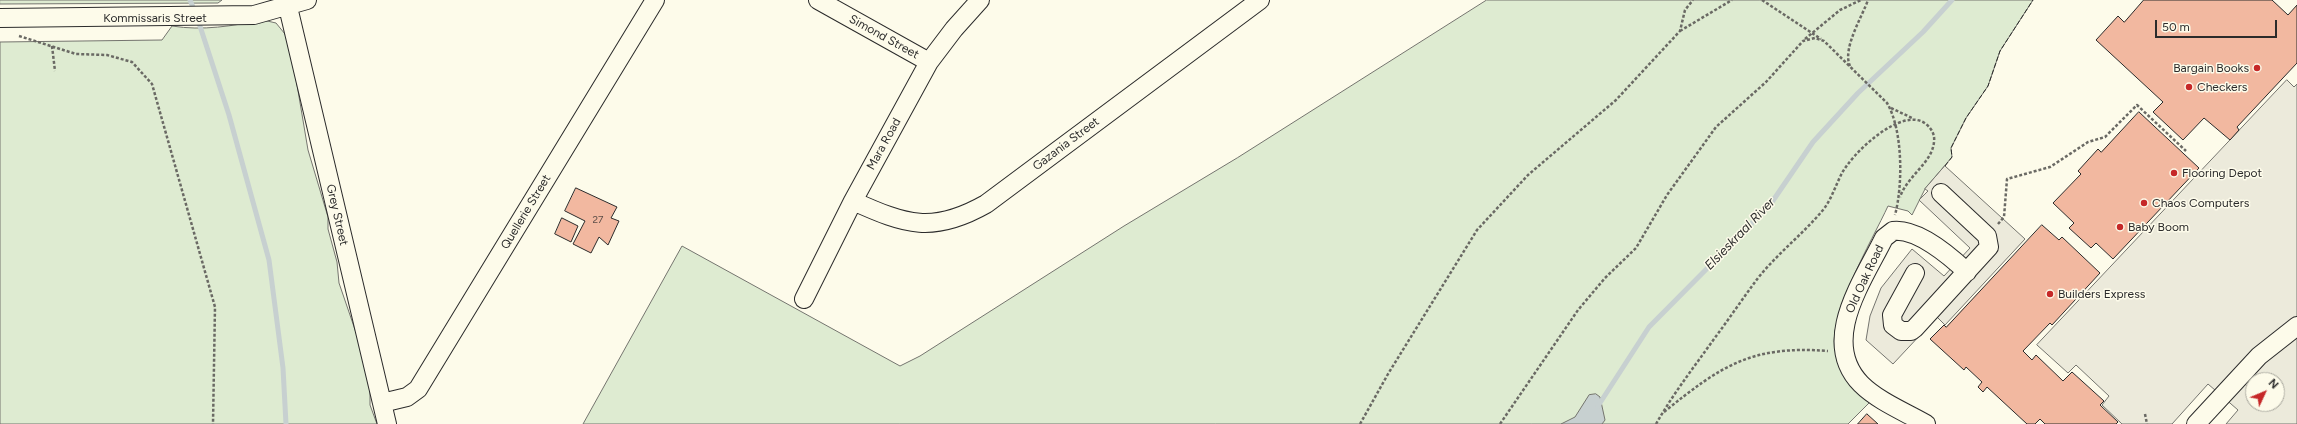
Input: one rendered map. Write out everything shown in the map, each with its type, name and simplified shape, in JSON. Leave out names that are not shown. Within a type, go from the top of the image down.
[{"type":"street","name":"Quellerie Street","points":[[382,403],[407,397],[418,389],[655,0]]},
{"type":"street","name":"Simond Street","points":[[818,0],[929,62]]},
{"type":"street","name":"Mara Road","points":[[804,299],[853,201],[929,62],[980,0]]},
{"type":"street","name":"Gazania Street","points":[[853,201],[885,215],[910,222],[929,224],[948,221],[969,214],[986,204],[1260,0]]},
{"type":"street","name":"Grey Street","points":[[300,2],[387,424]]},
{"type":"street","name":"Kommissaris Street","points":[[0,18],[223,17],[254,15],[300,2]]},
{"type":"street","points":[[1915,273],[1892,315],[1893,325],[1901,331],[1911,331],[1915,328],[1988,250],[1990,243],[1986,236],[1941,193]]},
{"type":"street","name":"Old Oak Road","points":[[1926,424],[1870,392],[1853,374],[1844,353],[1842,338],[1850,307],[1884,238],[1893,231],[1907,232],[1949,255],[1968,272]]},
{"type":"street","points":[[2196,424],[2259,356],[2297,326]]},
{"type":"street","points":[[2207,424],[2216,404]]},
{"type":"path","points":[[1680,31],[1685,10],[1693,0]]},
{"type":"path","points":[[1360,424],[1388,374],[1478,230],[1528,175],[1616,100],[1680,31],[1732,0]]},
{"type":"path","points":[[1762,0],[1824,41],[1888,105],[1899,113],[1920,121],[1933,131],[1935,137],[1933,150],[1925,163],[1906,184],[1899,200],[1895,216],[1884,238]]},
{"type":"path","points":[[1500,424],[1578,310],[1606,278],[1636,248],[1667,195],[1716,127],[1766,82],[1812,32],[1840,10],[1861,0]]},
{"type":"path","points":[[1851,68],[1848,60],[1851,40],[1868,0]]},
{"type":"path","points":[[15,36],[22,36],[76,54],[107,55],[132,62],[152,84],[215,307],[213,424]]},
{"type":"path","points":[[1798,46],[1809,38],[1824,41]]},
{"type":"path","points":[[52,46],[55,70]]},
{"type":"path","points":[[1888,105],[1896,124],[1900,161],[1899,200]]},
{"type":"path","points":[[1986,236],[2004,218],[2007,179],[2050,167],[2088,142],[2105,137],[2137,105],[2186,151]]},
{"type":"path","points":[[1656,424],[1758,278],[1824,209],[1850,161],[1871,141],[1896,124],[1906,119],[1920,121]]},
{"type":"path","points":[[1662,414],[1718,370],[1740,360],[1764,353],[1788,350],[1844,353]]},
{"type":"path","points":[[2145,414],[2147,424]]},
{"type":"green space","points":[[0,0],[222,0],[218,3],[0,4]]},
{"type":"green space","points":[[1487,0],[2033,0],[2000,51],[1988,86],[1966,118],[1951,148],[1952,157],[1925,189],[1912,215],[1908,211],[1888,206],[1852,280],[1843,301],[1837,322],[1834,340],[1836,354],[1847,372],[1870,402],[1848,424],[583,424],[682,246],[900,366],[920,356],[1124,226],[1237,158]]},
{"type":"green space","points":[[263,20],[276,23],[285,34],[293,61],[308,150],[328,217],[328,229],[337,262],[339,283],[362,350],[370,384],[370,405],[377,424],[0,424],[0,42],[162,40],[172,26],[206,28],[229,26]]},
{"type":"shaded area","points":[[2287,80],[2294,87],[2297,84],[2297,424],[2226,424],[2238,410],[2208,384],[2172,424],[2122,424],[2102,405],[2109,396],[2076,365],[2068,373],[2037,345]]},
{"type":"shaded area","points":[[1945,166],[2025,239],[1945,325],[1937,317],[1893,364],[1866,340],[1870,316],[1881,288],[1912,249],[1944,276],[1970,248],[1919,200],[1928,191],[1925,189]]},
{"type":"shaded area","points":[[1596,394],[1600,397],[1605,420],[1602,424],[1561,424],[1575,417],[1589,395]]},
{"type":"building","points":[[2144,0],[2272,0],[2288,15],[2297,5],[2297,63],[2237,127],[2239,130],[2230,140],[2204,118],[2183,140],[2153,112],[2163,102],[2096,40],[2118,16],[2124,22]]},
{"type":"building","points":[[2139,112],[2199,168],[2113,259],[2096,243],[2091,248],[2069,228],[2074,223],[2053,203],[2081,174],[2078,171],[2098,149],[2101,152]]},
{"type":"building","points":[[576,188],[617,207],[611,218],[619,221],[608,245],[599,237],[591,253],[573,244],[585,221],[565,211]]},
{"type":"building","points":[[562,218],[578,226],[571,242],[555,234]]},
{"type":"building","points":[[2042,225],[2059,240],[2062,237],[2100,273],[2052,325],[2050,323],[2023,351],[2032,360],[2036,355],[2063,381],[2072,372],[2104,401],[2100,405],[2118,422],[2116,424],[2045,424],[2040,419],[2035,424],[2027,424],[1987,387],[1983,392],[1978,387],[1982,382],[1966,367],[1964,370],[1930,339],[1944,325],[1946,327]]},
{"type":"building","points":[[1867,414],[1878,424],[1858,424]]},
{"type":"waterway","points":[[190,0],[195,12]]},
{"type":"waterway","name":"Elsieskraal River","points":[[1598,406],[1649,327],[1770,205],[1813,142],[1858,93],[1923,32],[1952,0]]},
{"type":"waterway","points":[[198,20],[229,115],[269,260],[283,368],[286,424]]},
{"type":"fence","points":[[1945,166],[1952,157],[1951,148],[1966,118],[1988,86],[2000,51],[2033,0]]},
{"type":"place","name":"Bargain Books","points":[[2257,68]]},
{"type":"place","name":"Checkers","points":[[2189,87]]},
{"type":"place","name":"Flooring Depot","points":[[2174,173]]},
{"type":"place","name":"Chaos Computers","points":[[2144,203]]},
{"type":"place","name":"Baby Boom","points":[[2120,227]]},
{"type":"place","name":"Builders Express","points":[[2050,294]]}]
